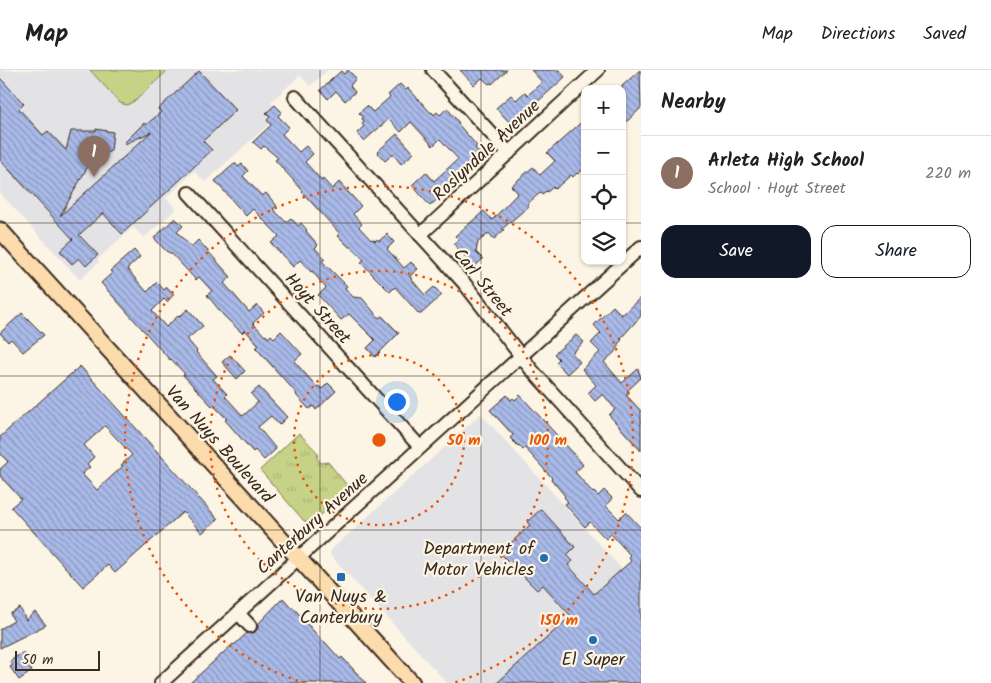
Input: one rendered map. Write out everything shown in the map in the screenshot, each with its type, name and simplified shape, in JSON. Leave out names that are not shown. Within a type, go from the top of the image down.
[{"type":"main road","name":"Van Nuys Boulevard","points":[[0,230],[412,683]]},
{"type":"street","points":[[433,70],[509,153]]},
{"type":"street","name":"Roslyndale Avenue","points":[[420,235],[598,70]]},
{"type":"street","name":"Carl Street","points":[[295,97],[464,283],[521,356],[641,491]]},
{"type":"street","name":"Hoyt Street","points":[[190,193],[420,447]]},
{"type":"street","name":"Canterbury Avenue","points":[[161,683],[641,247]]},
{"type":"street","points":[[238,613],[250,626]]},
{"type":"shaded area","points":[[0,70],[328,70],[310,86],[300,75],[271,102],[282,112],[205,182],[194,171],[166,198],[176,209],[144,238],[133,227],[98,259],[99,262],[80,280],[0,193]]},
{"type":"shaded area","points":[[481,414],[641,590],[641,683],[447,683],[330,555],[331,550]]},
{"type":"green space","points":[[90,70],[168,70],[136,100],[127,105],[120,103]]},
{"type":"green space","points":[[299,433],[318,453],[317,458],[321,463],[328,462],[350,489],[311,524],[304,521],[260,470]]},
{"type":"building","points":[[348,70],[356,78],[350,86],[355,92],[345,101],[336,91],[328,99],[320,90],[341,71],[344,74]]},
{"type":"building","points":[[460,70],[507,70],[492,84],[489,84],[482,78],[474,85]]},
{"type":"building","points":[[531,70],[559,70],[565,77],[512,125],[496,108],[511,95],[516,100],[525,92],[528,95],[542,82]]},
{"type":"building","points":[[640,70],[641,108],[626,122],[626,85],[623,85]]},
{"type":"building","points":[[199,71],[236,110],[203,141],[212,150],[122,234],[103,213],[79,235],[98,255],[86,266],[79,258],[72,264],[60,251],[73,239],[0,160],[0,78],[24,104],[19,109],[43,135],[48,131],[66,150],[71,131],[96,131],[96,129],[113,132],[111,151],[92,159],[60,216],[151,132],[124,143],[144,123],[146,125],[161,112],[158,109]]},
{"type":"building","points":[[400,84],[406,90],[408,88],[434,115],[437,112],[440,115],[447,108],[477,146],[475,148],[480,154],[437,194],[440,197],[430,206],[412,185],[426,172],[434,181],[458,159],[440,139],[433,146],[411,122],[401,132],[389,119],[364,141],[357,133],[364,126],[362,124],[364,121],[363,117],[359,113],[367,106],[373,112],[390,97],[388,95]]},
{"type":"building","points":[[275,105],[282,112],[278,116],[289,127],[282,134],[299,152],[306,146],[313,154],[305,162],[332,189],[339,182],[361,206],[353,214],[362,224],[359,227],[371,240],[375,241],[377,239],[379,241],[387,234],[394,242],[387,249],[404,268],[411,262],[418,269],[410,276],[425,295],[434,287],[442,295],[421,314],[395,287],[390,292],[373,275],[361,262],[364,260],[338,236],[340,234],[275,160],[278,158],[264,146],[261,149],[253,142],[271,125],[267,120],[270,117],[266,113]]},
{"type":"building","points":[[581,123],[581,171],[573,177],[571,175],[555,189],[553,187],[547,192],[542,194],[541,192],[494,239],[489,233],[478,242],[476,252],[483,259],[474,267],[454,244],[459,240],[455,236],[484,211],[492,220],[518,193],[511,186],[533,167],[540,175],[555,161],[547,153]]},
{"type":"building","points":[[397,134],[414,153],[401,164],[393,154],[385,161],[377,152]]},
{"type":"building","points":[[235,163],[238,167],[242,164],[248,171],[243,176],[262,196],[266,193],[277,206],[273,209],[286,222],[291,218],[298,226],[301,223],[318,245],[315,248],[325,259],[322,261],[347,286],[345,288],[353,297],[362,298],[379,318],[382,316],[399,333],[375,357],[367,348],[375,340],[349,314],[341,320],[318,295],[326,288],[312,271],[300,260],[293,267],[271,243],[279,236],[253,209],[246,216],[215,181]]},
{"type":"building","points":[[175,218],[183,226],[177,232],[191,247],[198,240],[231,277],[224,283],[249,312],[257,305],[264,313],[253,323],[265,336],[268,338],[271,335],[274,338],[281,331],[302,354],[294,361],[317,387],[319,386],[322,389],[328,383],[336,391],[316,410],[313,406],[309,409],[296,395],[256,348],[259,345],[245,330],[242,333],[224,316],[207,295],[212,291],[199,277],[196,280],[154,238]]},
{"type":"building","points":[[134,250],[140,257],[127,269],[147,292],[157,282],[164,290],[167,287],[174,294],[167,302],[164,299],[152,311],[166,327],[188,309],[203,326],[187,339],[217,376],[213,379],[227,394],[225,396],[243,416],[258,402],[251,394],[259,387],[287,417],[279,425],[271,416],[258,427],[276,449],[264,460],[255,450],[253,452],[225,420],[227,419],[183,375],[185,374],[170,360],[101,283],[112,273],[110,271]]},
{"type":"building","points":[[641,297],[641,316],[620,339],[622,340],[618,344],[618,349],[604,362],[622,383],[638,369],[641,378],[627,391],[629,393],[626,395],[641,411],[641,451],[609,415],[615,409],[603,394],[595,401],[588,393],[596,385],[582,369],[600,352],[591,343],[601,333],[594,325],[613,306],[622,315]]},
{"type":"building","points":[[22,313],[44,335],[23,352],[11,339],[8,342],[0,333]]},
{"type":"building","points":[[576,335],[584,342],[572,353],[580,362],[567,374],[556,362],[559,359],[554,354]]},
{"type":"building","points":[[230,355],[245,371],[237,379],[222,362]]},
{"type":"building","points":[[80,366],[218,519],[202,533],[183,512],[115,573],[108,565],[83,587],[11,507],[21,499],[0,476],[0,469],[8,462],[0,453],[0,437]],"holes":[[[105,426],[132,455],[97,490],[82,474],[90,467],[87,464],[94,457],[84,445]]]},
{"type":"building","points":[[507,395],[511,400],[513,398],[515,400],[520,395],[583,465],[575,472],[593,493],[598,496],[604,490],[612,498],[606,506],[619,519],[626,512],[641,528],[641,683],[497,683],[571,616],[543,585],[537,590],[510,560],[508,561],[500,553],[530,525],[527,522],[541,509],[575,547],[567,555],[573,561],[568,565],[594,594],[631,561],[628,557],[630,555],[611,534],[606,539],[590,522],[585,527],[565,504],[568,502],[565,496],[552,478],[525,448],[523,450],[510,438],[513,435],[490,410]]},
{"type":"building","points":[[283,598],[323,642],[340,659],[342,657],[366,683],[190,683],[247,633],[255,632],[258,624]]},
{"type":"building","points":[[20,608],[26,620],[35,612],[46,625],[0,648],[0,629],[14,621],[10,614]]},
{"type":"building","points":[[23,652],[31,663],[28,665],[32,671],[19,680],[10,667],[13,665],[10,661]]},
{"type":"place","name":"Arleta High School","points":[[94,177]]},
{"type":"place","name":"Department of Motor Vehicles","points":[[544,558]]},
{"type":"place","name":"Van Nuys & Canterbury","points":[[341,577]]},
{"type":"place","name":"El Super","points":[[593,640]]}]
